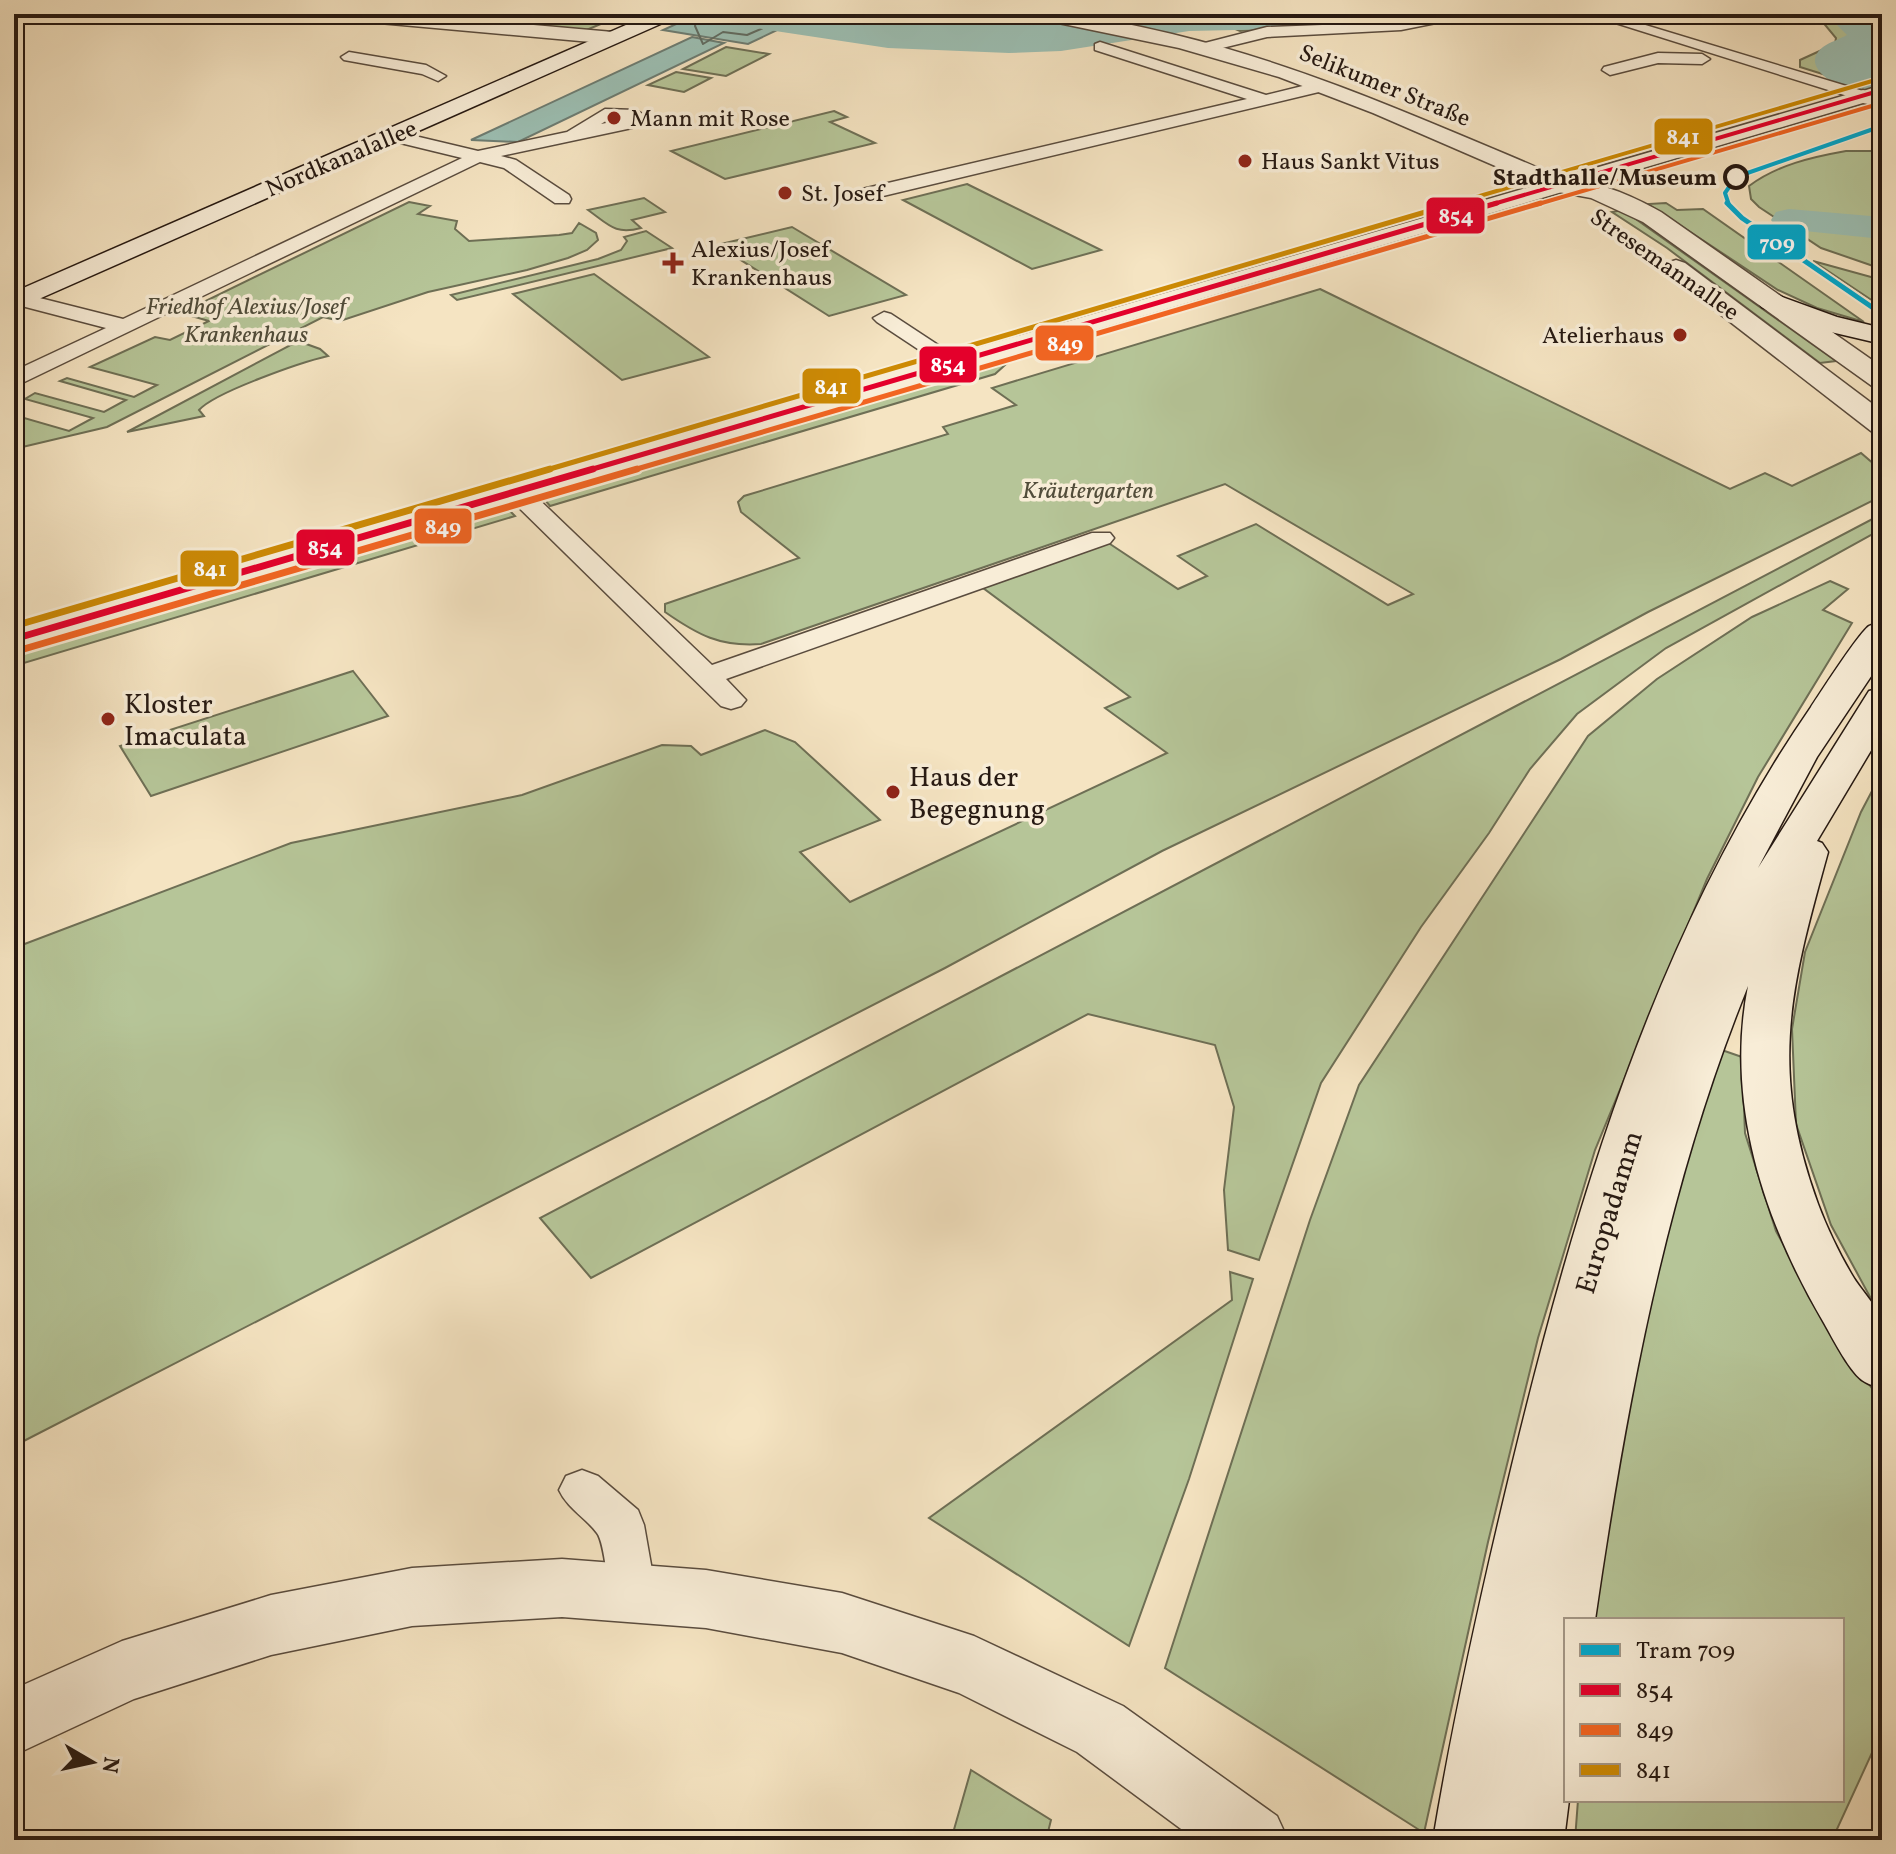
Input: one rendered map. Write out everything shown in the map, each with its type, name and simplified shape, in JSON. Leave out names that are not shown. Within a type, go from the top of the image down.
[{"type":"street","points":[[346,14],[613,38]]},
{"type":"street","name":"Nordkanalallee","points":[[17,301],[667,14]]},
{"type":"street","name":"Selikumer Straße","points":[[1044,14],[1101,20],[1127,33],[1202,48],[1323,86],[1561,186]]},
{"type":"street","points":[[14,639],[1876,96]]},
{"type":"street","name":"Stresemannallee","points":[[1561,186],[1587,211],[1609,223]]},
{"type":"street","name":"Stresemannallee","points":[[1561,186],[1596,192],[1640,209],[1882,380]]},
{"type":"street","name":"Stresemannallee","points":[[1656,254],[1882,425]]},
{"type":"street","points":[[1771,301],[1828,323],[1882,336]]},
{"type":"street","name":"Europadamm","points":[[1529,1840],[1570,1570],[1607,1377],[1658,1169],[1698,1047],[1761,898],[1823,797],[1882,634]]},
{"type":"street","name":"Europadamm","points":[[1470,1823],[1523,1549],[1565,1356],[1621,1162],[1665,1034],[1728,885],[1786,779],[1863,692]]},
{"type":"street","points":[[1823,797],[1774,965],[1765,1025],[1767,1094],[1779,1169],[1812,1246],[1853,1327],[1882,1365]]},
{"type":"street","points":[[14,1723],[122,1672],[271,1625],[412,1597],[562,1588],[706,1599],[842,1623],[974,1667],[1100,1729],[1253,1840]]},
{"type":"lane","points":[[1594,14],[1876,96]]},
{"type":"lane","points":[[1202,48],[1267,32],[1401,26],[1447,15]]},
{"type":"lane","points":[[1100,47],[1263,100]]},
{"type":"lane","points":[[1610,70],[1658,58],[1696,60],[1726,54]]},
{"type":"lane","points":[[349,57],[426,70],[438,76]]},
{"type":"lane","points":[[858,196],[1323,86]]},
{"type":"lane","points":[[14,380],[479,156],[573,135]]},
{"type":"lane","points":[[394,136],[510,164],[562,199]]},
{"type":"lane","points":[[17,301],[125,326]]},
{"type":"lane","points":[[884,318],[956,364]]},
{"type":"lane","points":[[517,492],[731,700]]},
{"type":"lane","points":[[709,676],[1101,538]]},
{"type":"lane","points":[[582,1490],[621,1525],[632,1593]]},
{"type":"green space","points":[[625,14],[584,31],[410,16]]},
{"type":"green space","points":[[1403,14],[1422,16],[1405,22],[1383,24],[1298,25],[1240,31],[1216,21],[1361,18]]},
{"type":"green space","points":[[1816,14],[1882,14],[1882,72],[1848,82],[1800,67],[1800,60],[1835,44],[1836,38]]},
{"type":"green space","points":[[726,47],[769,54],[726,76],[683,69]]},
{"type":"green space","points":[[676,72],[711,78],[684,92],[648,85]]},
{"type":"green space","points":[[834,111],[847,117],[830,122],[875,143],[725,179],[671,151]]},
{"type":"green space","points":[[1846,151],[1882,151],[1882,269],[1821,248],[1751,199],[1749,186],[1771,173],[1808,159]]},
{"type":"green space","points":[[967,184],[1101,250],[1032,269],[903,200]]},
{"type":"green space","points":[[644,198],[665,212],[632,220],[641,228],[632,230],[607,224],[588,210]]},
{"type":"green space","name":"Friedhof Alexius/Josef Krankenhaus","points":[[409,202],[430,206],[418,214],[457,221],[455,229],[469,241],[572,233],[579,223],[596,233],[598,240],[587,250],[527,270],[428,292],[340,321],[323,317],[107,427],[14,449],[14,415],[69,431],[93,418],[25,399],[35,393],[104,412],[126,400],[60,381],[67,378],[134,397],[157,385],[90,367],[155,337],[170,340],[209,321],[181,313]]},
{"type":"green space","points":[[1666,203],[1677,210],[1703,209],[1864,322],[1817,308],[1778,290],[1648,204]]},
{"type":"green space","points":[[1623,210],[1836,361],[1820,363],[1667,248],[1612,212]]},
{"type":"green space","points":[[792,227],[906,295],[829,316],[717,245]]},
{"type":"green space","points":[[646,231],[672,248],[457,300],[451,295],[598,259],[621,250],[627,241],[624,237]]},
{"type":"green space","points":[[1813,261],[1882,280],[1882,307]]},
{"type":"green space","points":[[594,274],[709,357],[622,380],[513,294]]},
{"type":"green space","name":"Kräutergarten","points":[[1320,289],[1730,489],[1765,473],[1792,486],[1861,453],[1882,471],[1882,496],[1648,612],[1561,659],[1162,851],[945,968],[14,1446],[14,948],[291,843],[522,795],[662,745],[691,746],[701,755],[765,730],[795,742],[880,820],[800,852],[850,902],[1167,753],[1105,708],[1130,697],[975,582],[1101,538],[1178,589],[1207,576],[1178,556],[1256,524],[1388,605],[1413,594],[1225,484],[761,644],[733,644],[710,638],[665,612],[665,604],[799,558],[741,512],[738,502],[744,496],[948,434],[943,427],[1016,405],[992,388]]},
{"type":"green space","points":[[298,341],[320,349],[328,356],[280,371],[222,395],[199,410],[204,416],[127,432]]},
{"type":"green space","points":[[1015,356],[995,374],[550,506],[545,500],[551,493]]},
{"type":"green space","points":[[505,506],[515,516],[14,666],[14,651]]},
{"type":"green space","points":[[1882,514],[1882,529],[1666,648],[1577,714],[1530,769],[1489,833],[1421,927],[1321,1083],[1259,1260],[1228,1250],[1224,1190],[1234,1107],[1215,1045],[1088,1014],[591,1278],[540,1218]]},
{"type":"green space","points":[[1830,581],[1848,589],[1823,610],[1852,623],[1758,777],[1707,879],[1595,1150],[1538,1338],[1488,1542],[1424,1833],[1165,1668],[1310,1220],[1359,1085],[1588,736],[1657,679],[1752,617]]},
{"type":"green space","points":[[353,671],[388,716],[151,796],[120,746]]},
{"type":"green space","points":[[1882,772],[1882,1319],[1831,1225],[1796,1124],[1792,1029],[1805,952],[1861,812]]},
{"type":"green space","points":[[1716,1048],[1742,1057],[1745,1133],[1776,1231],[1838,1345],[1882,1401],[1882,1731],[1832,1840],[1575,1840],[1578,1802],[1844,1802],[1844,1618],[1592,1618],[1632,1386],[1677,1180]]},
{"type":"green space","points":[[1230,1272],[1253,1279],[1189,1479],[1129,1646],[929,1518],[1232,1300]]},
{"type":"green space","points":[[971,1770],[1051,1820],[1046,1840],[951,1840]]},
{"type":"water","points":[[698,14],[814,14],[873,24],[949,29],[1064,28],[1096,35],[1057,41],[981,45],[906,42],[792,28],[777,30],[748,44],[663,30]]},
{"type":"water","points":[[1155,14],[1194,14],[1199,20],[1170,28],[1140,20]]},
{"type":"water","points":[[1209,14],[1403,14],[1361,18],[1216,21]]},
{"type":"water","points":[[692,37],[724,43],[518,142],[471,140]]},
{"type":"waterway","points":[[756,14],[888,33],[1009,38],[1061,36],[1189,17],[1341,14]]},
{"type":"waterway","points":[[1850,14],[1871,31],[1874,41],[1840,58],[1840,64],[1864,77]]},
{"type":"waterway","points":[[1789,220],[1882,228]]},
{"type":"tram line","name":"709","points":[[1882,126],[1736,177],[1725,193],[1727,203],[1742,218],[1882,314]]},
{"type":"transit line","name":"841","points":[[14,626],[1879,79]]},
{"type":"transit line","name":"854","points":[[14,639],[1882,90]]},
{"type":"transit line","name":"849","points":[[17,651],[1882,103]]},
{"type":"place","name":"Mann mit Rose","points":[[614,118]]},
{"type":"place","name":"Haus Sankt Vitus","points":[[1245,161]]},
{"type":"place","name":"Stadthalle/Museum","points":[[1736,177]]},
{"type":"place","name":"St. Josef","points":[[785,193]]},
{"type":"place","name":"Alexius/Josef Krankenhaus","points":[[673,263]]},
{"type":"place","name":"Atelierhaus","points":[[1680,335]]},
{"type":"place","name":"Kloster Imaculata","points":[[108,719]]},
{"type":"place","name":"Haus der Begegnung","points":[[893,792]]}]
